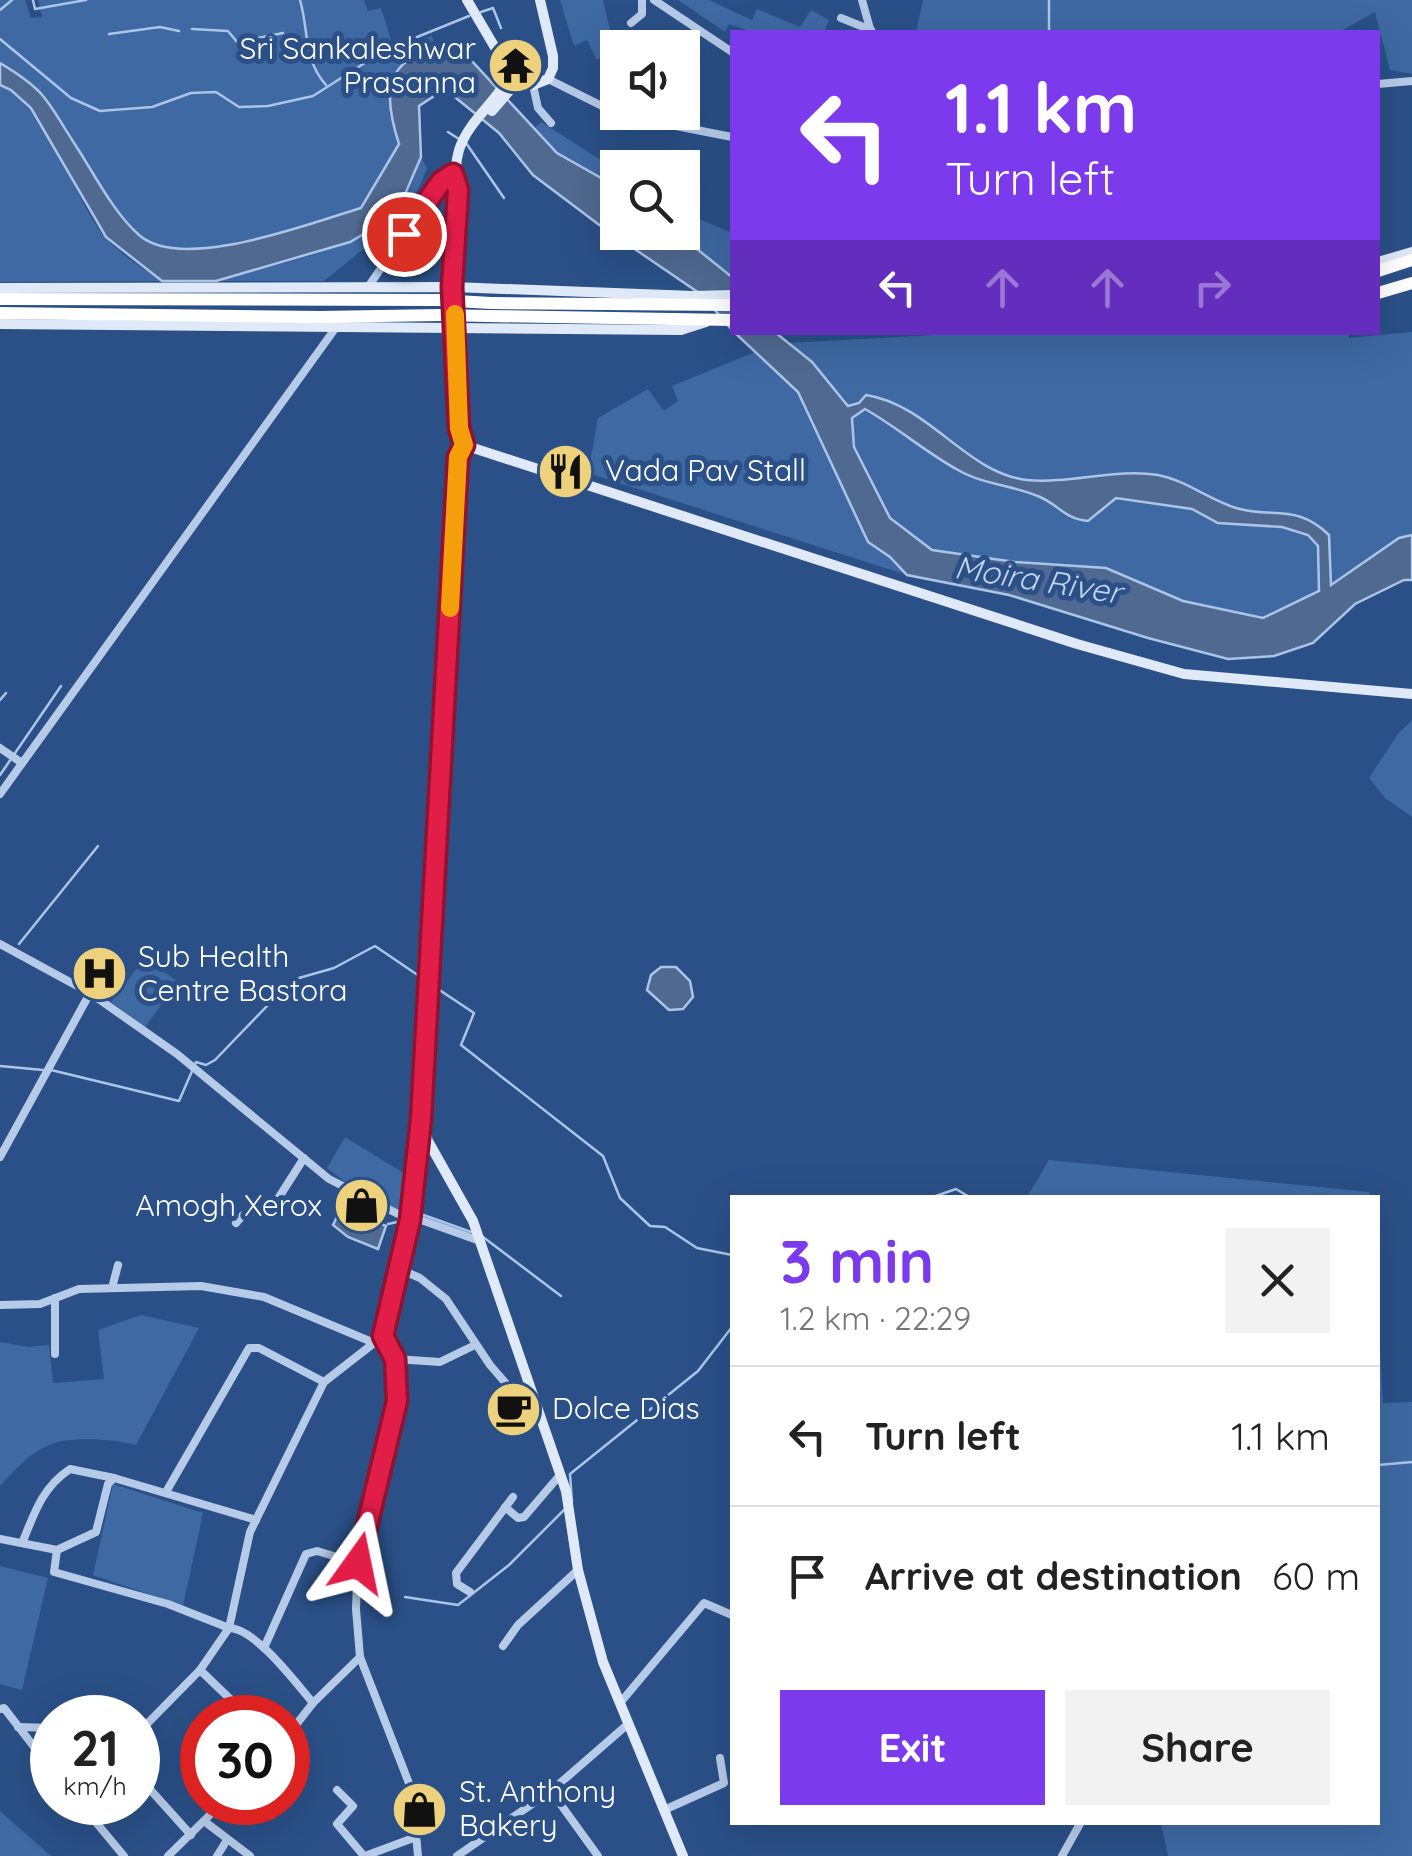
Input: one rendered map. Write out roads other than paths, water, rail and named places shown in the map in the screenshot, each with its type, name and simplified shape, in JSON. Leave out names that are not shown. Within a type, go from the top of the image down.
[{"type":"highway","points":[[1380,270],[1412,260]]},
{"type":"highway","points":[[1380,292],[1412,283]]},
{"type":"highway","points":[[0,299],[719,316]]},
{"type":"highway","points":[[0,312],[320,317],[440,307]]},
{"type":"street","points":[[467,0],[518,84],[551,123]]},
{"type":"street","points":[[540,0],[553,56],[548,79]]},
{"type":"street","points":[[630,23],[642,14],[642,0]]},
{"type":"street","points":[[654,0],[730,51]]},
{"type":"street","points":[[862,0],[871,30]]},
{"type":"street","points":[[841,18],[869,30]]},
{"type":"street","points":[[418,1856],[412,1791],[360,1657],[358,1563],[397,1401],[395,1359],[383,1336],[408,1218],[421,1119],[458,457],[464,445],[459,428],[452,287],[458,190],[453,174],[459,150],[474,126],[518,84],[548,79],[620,115],[730,137]]},
{"type":"street","points":[[1380,84],[1412,81]]},
{"type":"street","points":[[368,286],[441,182],[453,174]]},
{"type":"street","points":[[1380,261],[1412,252]]},
{"type":"street","points":[[0,288],[368,286],[730,294]]},
{"type":"street","points":[[0,324],[681,330],[719,316]]},
{"type":"street","points":[[0,794],[337,326]]},
{"type":"street","points":[[464,445],[1076,644],[1184,674],[1412,694]]},
{"type":"street","points":[[0,748],[22,763]]},
{"type":"street","points":[[0,944],[90,993],[193,1067],[354,1194],[408,1218],[478,1237]]},
{"type":"street","points":[[0,1156],[90,993]]},
{"type":"street","points":[[421,1119],[428,1141],[478,1237],[566,1491],[578,1570],[603,1662],[683,1856]]},
{"type":"street","points":[[236,1224],[242,1215],[274,1205],[304,1158]]},
{"type":"street","points":[[112,1288],[118,1265]]},
{"type":"street","points":[[398,1268],[420,1278],[446,1299],[475,1345],[515,1394],[536,1407]]},
{"type":"street","points":[[0,1305],[40,1304],[78,1289],[201,1286],[264,1297],[372,1342]]},
{"type":"street","points":[[55,1298],[55,1354]]},
{"type":"street","points":[[160,1711],[200,1670],[230,1628],[250,1532],[324,1382],[383,1336]]},
{"type":"street","points":[[395,1359],[440,1362],[475,1345]]},
{"type":"street","points":[[166,1492],[249,1348],[259,1348],[324,1382]]},
{"type":"street","points":[[23,1541],[38,1502],[52,1481],[70,1469],[166,1492],[256,1520]]},
{"type":"street","points":[[505,1507],[518,1518],[524,1517],[560,1475]]},
{"type":"street","points":[[0,1539],[56,1550],[96,1532],[108,1484],[114,1478]]},
{"type":"street","points":[[470,1592],[458,1584],[456,1573],[513,1497]]},
{"type":"street","points":[[56,1550],[54,1572],[238,1628],[264,1648],[313,1703]]},
{"type":"street","points":[[264,1648],[306,1554],[316,1551],[358,1563]]},
{"type":"street","points":[[503,1646],[518,1625],[578,1570]]},
{"type":"street","points":[[620,1703],[704,1603],[730,1614]]},
{"type":"street","points":[[310,1707],[360,1657]]},
{"type":"street","points":[[200,1670],[226,1695]]},
{"type":"street","points":[[0,1709],[4,1708],[30,1742]]},
{"type":"street","points":[[457,1856],[551,1791],[628,1724]]},
{"type":"street","points":[[18,1727],[30,1727]]},
{"type":"street","points":[[664,1810],[724,1783],[720,1758]]},
{"type":"street","points":[[337,1790],[353,1807],[336,1824],[364,1856],[416,1836]]},
{"type":"street","points":[[551,1791],[598,1856]]},
{"type":"street","points":[[160,1800],[191,1835]]},
{"type":"street","points":[[98,1825],[124,1856]]},
{"type":"street","points":[[168,1856],[200,1825]]},
{"type":"street","points":[[209,1825],[250,1856]]},
{"type":"street","points":[[1062,1856],[1079,1825]]},
{"type":"street","points":[[217,1856],[228,1840]]},
{"type":"water","points":[[430,51],[469,58],[557,153],[600,177],[600,225],[533,175],[499,133],[445,89],[419,106],[421,157],[400,206],[384,222],[350,242],[216,281],[162,281],[106,237],[31,108],[0,85],[0,63],[38,90],[130,226],[159,245],[185,249],[247,241],[361,208],[399,144],[390,100],[395,75],[402,65]]},
{"type":"water","points":[[636,250],[698,250],[730,275],[730,328],[702,295]]},
{"type":"water","name":"Moira River","points":[[737,335],[778,335],[812,362],[848,406],[859,403],[866,395],[889,401],[1005,475],[1043,481],[1126,473],[1158,475],[1236,508],[1306,519],[1329,535],[1331,585],[1399,538],[1412,535],[1412,580],[1404,580],[1355,604],[1313,643],[1274,656],[1228,659],[1009,595],[907,575],[868,542],[798,392]],"holes":[[[865,409],[978,479],[1040,497],[1080,520],[1088,521],[1116,498],[1192,509],[1218,523],[1282,527],[1308,535],[1318,546],[1319,591],[1263,618],[1183,601],[1106,568],[1015,562],[932,550],[890,518],[854,447],[852,418]]]},
{"type":"water","points":[[661,967],[676,967],[690,981],[693,997],[683,1009],[669,1010],[647,990],[651,975]]},
{"type":"water","points":[[342,1207],[386,1226],[378,1249],[348,1237],[333,1225]]},
{"type":"waterway","points":[[0,10],[12,0]]},
{"type":"waterway","points":[[33,0],[35,9],[86,0]]},
{"type":"waterway","points":[[300,0],[310,55],[326,85]]},
{"type":"waterway","points":[[1049,0],[1049,30]]},
{"type":"waterway","points":[[481,12],[493,8],[501,28]]},
{"type":"waterway","points":[[0,39],[71,98],[100,111],[152,107],[191,93],[216,92],[239,107],[268,106],[313,96],[385,50],[469,16]]},
{"type":"waterway","points":[[109,34],[160,27],[179,31]]},
{"type":"waterway","points":[[192,29],[228,31],[237,42],[283,33]]},
{"type":"waterway","points":[[448,132],[459,139]]},
{"type":"waterway","points":[[466,143],[504,198]]},
{"type":"waterway","points":[[0,775],[61,686]]},
{"type":"waterway","points":[[0,700],[6,693]]},
{"type":"waterway","points":[[19,944],[98,846]]},
{"type":"waterway","points":[[51,1070],[179,1101],[196,1062],[206,1065],[215,1060],[292,980],[334,968],[375,946],[425,980]]},
{"type":"waterway","points":[[432,985],[474,1013],[461,1045],[603,1156],[620,1198],[650,1226],[665,1227],[697,1248],[730,1255]]},
{"type":"waterway","points":[[0,1066],[43,1070]]},
{"type":"waterway","points":[[939,1195],[956,1189],[966,1195]]},
{"type":"waterway","points":[[413,1216],[418,1213],[471,1232]]},
{"type":"waterway","points":[[388,1224],[406,1220]]},
{"type":"waterway","points":[[483,1237],[561,1296]]},
{"type":"waterway","points":[[572,1502],[570,1474],[698,1371],[730,1330]]},
{"type":"waterway","points":[[1380,1465],[1412,1462]]},
{"type":"waterway","points":[[405,1597],[458,1605],[509,1565],[566,1508]]},
{"type":"place","name":"Sri Sankaleshwar Prasanna","points":[[515,66]]},
{"type":"place","name":"Vada Pav Stall","points":[[566,471]]},
{"type":"place","name":"Sub Health Centre Bastora","points":[[99,974]]},
{"type":"place","name":"Amogh Xerox","points":[[361,1206]]},
{"type":"place","name":"Dolce Dias","points":[[513,1409]]},
{"type":"place","name":"St. Anthony Bakery","points":[[420,1809]]}]
